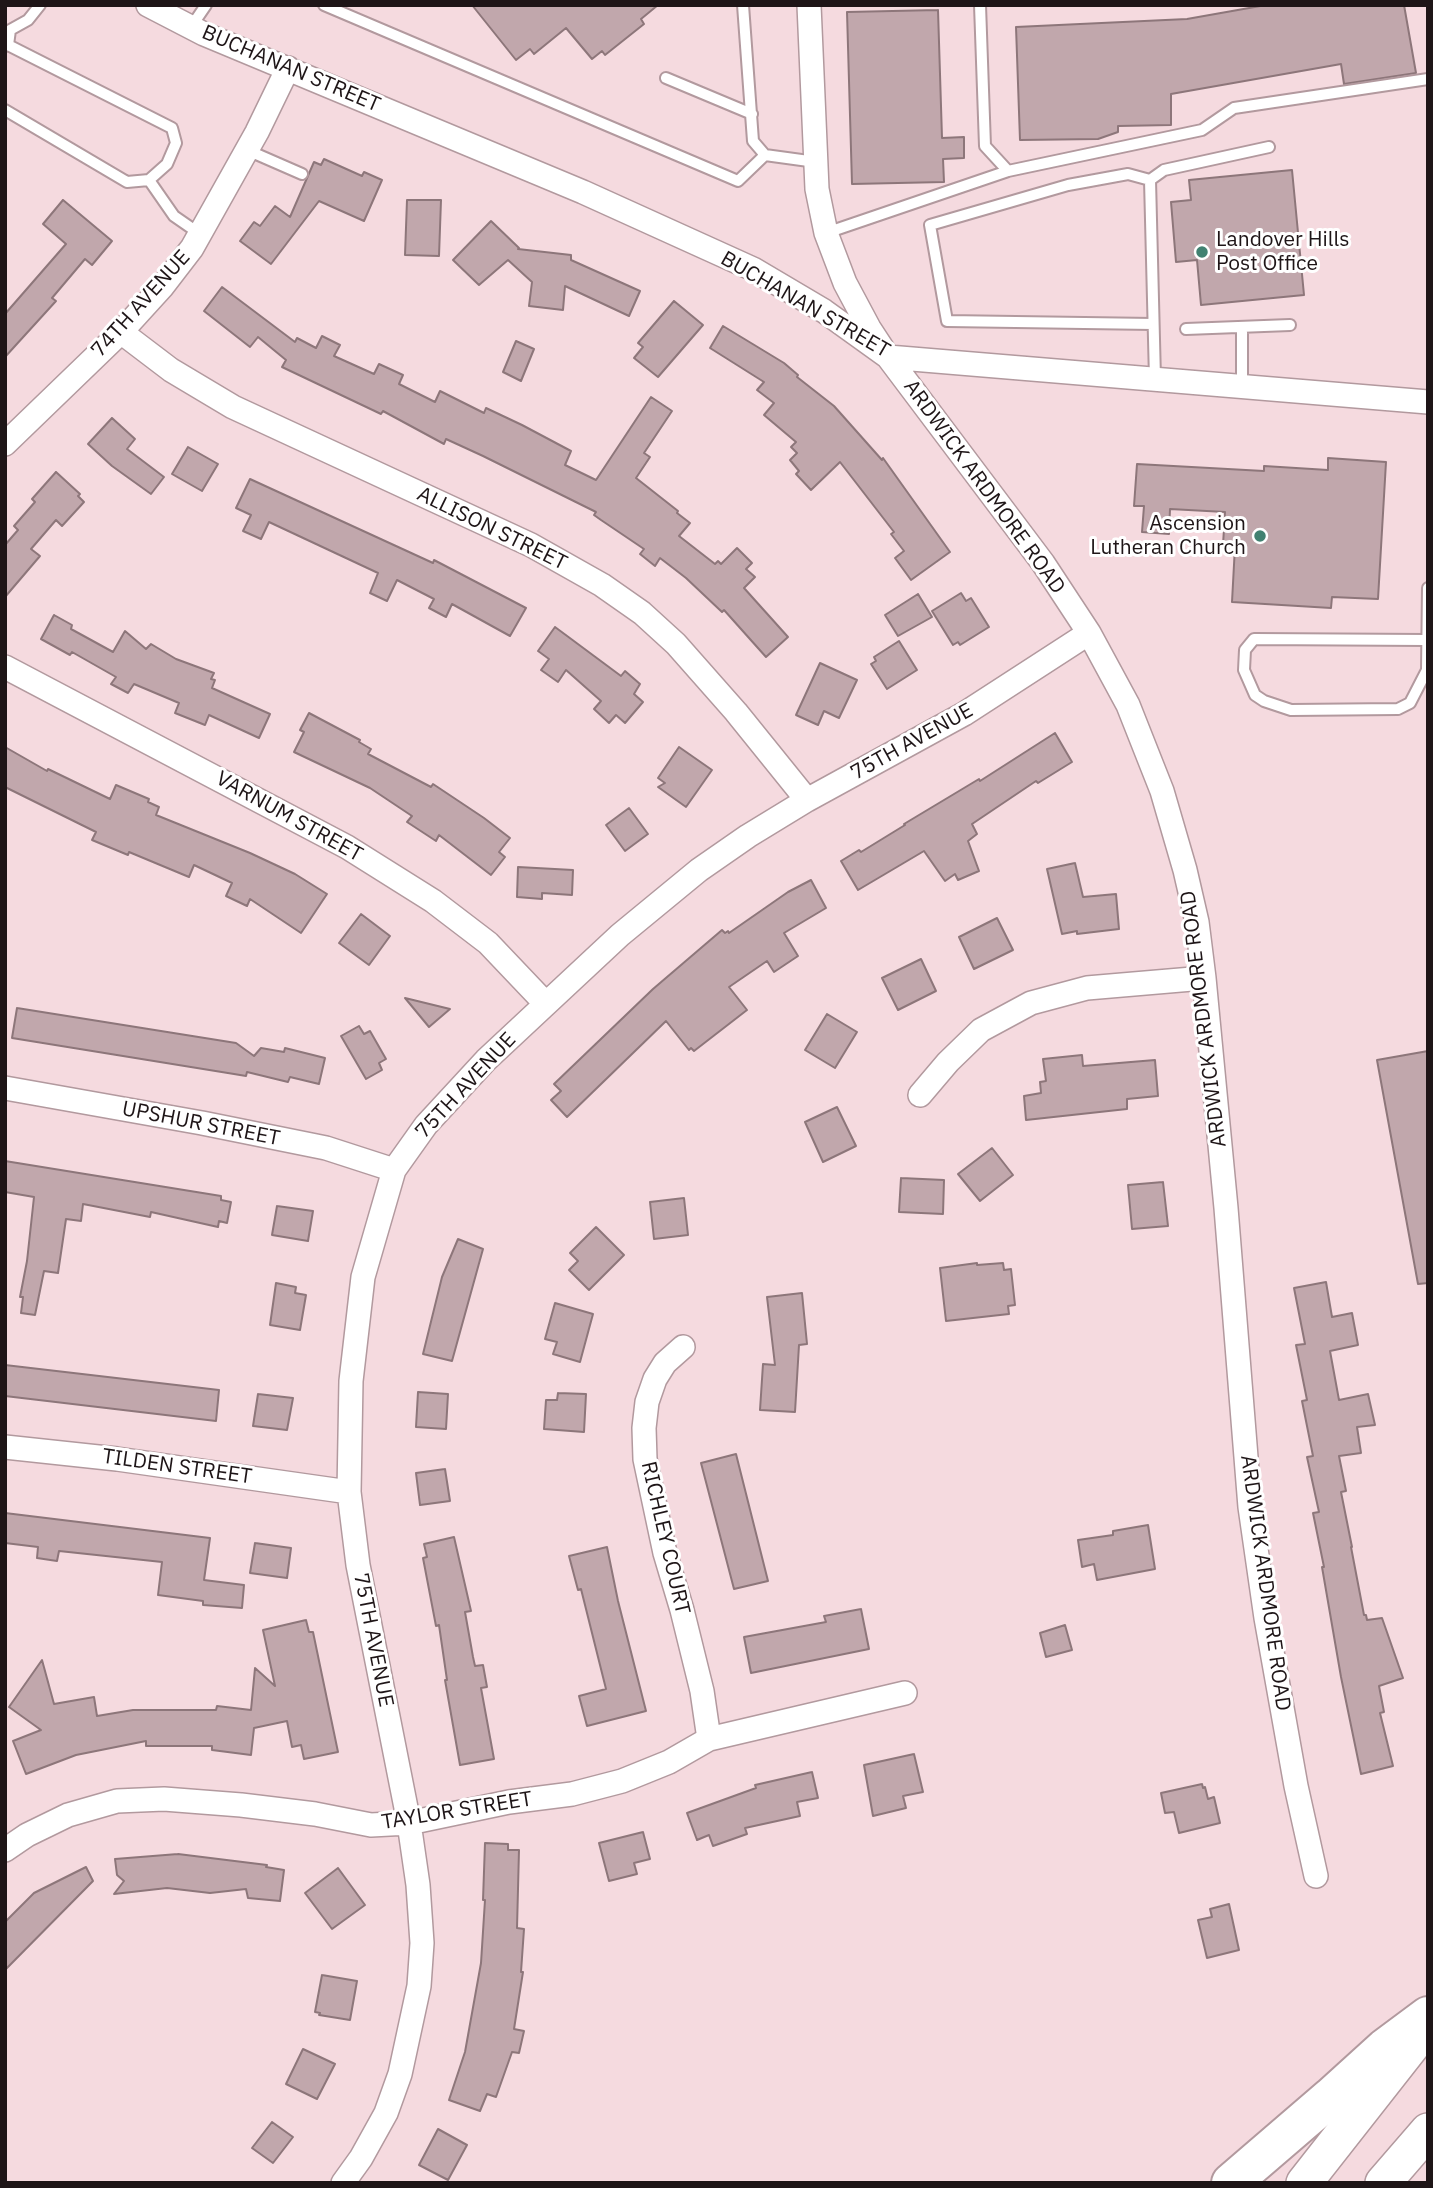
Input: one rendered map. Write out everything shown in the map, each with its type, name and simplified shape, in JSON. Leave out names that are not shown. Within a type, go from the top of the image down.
[{"type":"highway","points":[[1231,2183],[1385,2048],[1428,2016]]},
{"type":"main road","points":[[1304,2183],[1428,2025]]},
{"type":"main road","points":[[1384,2183],[1428,2131]]},
{"type":"street","name":"BUCHANAN STREET","points":[[148,5],[191,27],[583,192],[753,269],[824,311],[888,357],[1428,401]]},
{"type":"street","name":"ARDWICK ARDMORE ROAD","points":[[809,5],[817,189],[826,233],[845,283],[888,357],[1035,553],[1089,633],[1128,705],[1162,791],[1185,870],[1197,922],[1204,978],[1250,1507],[1266,1618],[1296,1786],[1316,1876]]},
{"type":"street","name":"74TH AVENUE","points":[[5,444],[121,332],[162,287],[192,248],[247,150],[288,68]]},
{"type":"street","name":"ALLISON STREET","points":[[121,332],[171,369],[233,407],[531,545],[602,586],[642,613],[676,644],[736,712],[807,800]]},
{"type":"street","name":"75TH AVENUE","points":[[344,2183],[386,2113],[400,2074],[419,1986],[422,1943],[418,1885],[409,1823],[358,1565],[349,1492],[351,1381],[363,1277],[394,1170],[426,1125],[486,1060],[620,935],[699,870],[807,800],[964,715],[1089,633]]},
{"type":"street","name":"VARNUM STREET","points":[[5,667],[347,847],[433,901],[488,943],[546,1004]]},
{"type":"street","points":[[920,1094],[981,1030],[1031,1003],[1087,988],[1204,978]]},
{"type":"street","name":"UPSHUR STREET","points":[[5,1088],[202,1122],[314,1145],[394,1170]]},
{"type":"street","name":"RICHLEY COURT","points":[[683,1347],[665,1363],[655,1379],[647,1402],[645,1459],[665,1553],[702,1691],[709,1739]]},
{"type":"street","name":"TILDEN STREET","points":[[5,1447],[117,1459],[349,1492]]},
{"type":"street","name":"TAYLOR STREET","points":[[5,1850],[27,1835],[68,1815],[117,1801],[164,1799],[303,1812],[371,1825],[409,1823],[509,1802],[572,1794],[622,1782],[669,1762],[709,1739],[905,1693]]},
{"type":"lane","points":[[5,110],[127,181],[149,180],[167,164],[176,143],[172,128],[7,45],[10,30],[28,20],[40,5]]},
{"type":"lane","points":[[191,27],[206,5]]},
{"type":"lane","points":[[324,5],[738,181],[765,155]]},
{"type":"lane","points":[[743,5],[754,141],[765,155],[816,162]]},
{"type":"lane","points":[[980,5],[985,146],[1008,171]]},
{"type":"lane","points":[[666,78],[751,114]]},
{"type":"lane","points":[[826,233],[1008,171],[1202,130],[1234,108],[1428,79]]},
{"type":"lane","points":[[1150,180],[1164,170],[1269,147]]},
{"type":"lane","points":[[247,150],[302,174]]},
{"type":"lane","points":[[1150,180],[1128,173],[1068,185],[930,225],[947,321],[1153,324]]},
{"type":"lane","points":[[149,180],[174,216],[200,234]]},
{"type":"lane","points":[[1150,180],[1154,379]]},
{"type":"lane","points":[[1186,329],[1290,325]]},
{"type":"lane","points":[[1242,327],[1242,386]]},
{"type":"lane","points":[[1426,640],[1254,639],[1245,650],[1244,670],[1255,695],[1291,710],[1398,709],[1410,703],[1427,670],[1428,587]]},
{"type":"building","points":[[472,5],[658,5],[641,19],[644,24],[605,55],[602,51],[592,59],[566,28],[534,54],[530,49],[516,60]]},
{"type":"building","points":[[1266,5],[1404,5],[1416,73],[1344,84],[1341,64],[1171,94],[1171,125],[1118,126],[1118,132],[1098,139],[1020,140],[1016,27],[1187,19]]},
{"type":"building","points":[[938,10],[942,138],[964,137],[964,158],[943,159],[944,182],[852,184],[847,12]]},
{"type":"building","points":[[324,159],[362,176],[364,172],[382,180],[364,221],[319,201],[271,264],[240,241],[254,222],[260,226],[275,206],[290,217],[314,162],[321,165]]},
{"type":"building","points":[[1292,170],[1304,295],[1201,305],[1197,260],[1176,262],[1171,202],[1191,200],[1189,180]]},
{"type":"building","points":[[63,200],[112,241],[92,265],[85,259],[52,298],[56,301],[5,357],[5,314],[66,244],[43,224]]},
{"type":"building","points":[[407,200],[441,200],[439,256],[405,255]]},
{"type":"building","points":[[491,221],[518,249],[571,255],[571,260],[640,291],[629,316],[565,286],[563,310],[529,306],[532,282],[508,260],[479,285],[453,260]]},
{"type":"building","points":[[222,287],[295,342],[297,338],[316,348],[322,336],[340,345],[334,356],[374,374],[379,364],[403,375],[399,384],[435,402],[440,391],[484,413],[486,408],[571,451],[565,465],[596,480],[651,397],[672,411],[644,453],[650,457],[636,478],[690,523],[679,536],[715,564],[718,561],[721,564],[737,548],[752,563],[746,569],[755,577],[744,588],[788,637],[766,657],[724,610],[722,612],[660,558],[655,566],[640,554],[644,549],[594,515],[596,512],[483,456],[446,439],[444,444],[383,411],[381,414],[282,367],[286,360],[258,337],[250,347],[204,311]]},
{"type":"building","points":[[674,301],[703,325],[658,377],[634,358],[643,347],[638,343]]},
{"type":"building","points":[[723,326],[784,363],[797,377],[834,406],[882,460],[883,458],[950,552],[911,580],[895,558],[904,551],[891,534],[894,532],[840,462],[811,490],[796,474],[799,471],[790,460],[797,453],[791,447],[796,442],[764,415],[774,403],[757,390],[764,382],[710,348]]},
{"type":"building","points":[[516,341],[534,349],[521,381],[503,372]]},
{"type":"building","points":[[112,418],[135,439],[127,449],[164,477],[151,494],[112,466],[88,444]]},
{"type":"building","points":[[188,447],[218,464],[202,491],[172,474]]},
{"type":"building","points":[[1328,458],[1386,462],[1378,599],[1332,597],[1331,608],[1232,602],[1235,546],[1223,545],[1225,512],[1170,509],[1169,534],[1142,532],[1144,506],[1134,506],[1137,464],[1264,471],[1264,466],[1328,470]]},
{"type":"building","points":[[56,472],[80,494],[78,496],[84,502],[62,526],[56,520],[31,549],[40,556],[5,597],[5,545],[18,530],[14,526],[35,502],[32,499]]},
{"type":"building","points":[[250,479],[433,563],[434,560],[526,608],[510,636],[452,604],[446,617],[429,608],[434,599],[397,580],[387,601],[370,593],[378,573],[269,522],[261,539],[243,531],[251,515],[236,508]]},
{"type":"building","points":[[961,593],[966,601],[971,598],[989,627],[960,645],[958,642],[953,645],[932,611]]},
{"type":"building","points":[[918,594],[932,617],[898,636],[885,615]]},
{"type":"building","points":[[54,615],[72,625],[71,629],[113,652],[125,631],[146,649],[151,644],[176,659],[214,673],[211,679],[215,680],[212,688],[270,714],[259,738],[209,715],[205,725],[175,713],[179,703],[134,684],[128,693],[111,684],[116,677],[72,652],[70,655],[41,639]]},
{"type":"building","points":[[555,627],[621,676],[625,671],[640,684],[634,694],[643,702],[625,723],[616,715],[609,723],[594,709],[601,701],[566,670],[558,682],[541,670],[549,659],[538,651]]},
{"type":"building","points":[[899,641],[917,670],[887,689],[871,664],[876,661],[874,657]]},
{"type":"building","points":[[820,663],[857,680],[839,718],[824,711],[818,725],[796,715]]},
{"type":"building","points":[[309,713],[360,740],[359,742],[371,749],[368,754],[431,787],[433,784],[510,838],[499,852],[505,857],[491,875],[439,835],[436,841],[407,822],[412,816],[370,788],[294,752],[304,732],[300,730]]},
{"type":"building","points":[[1055,733],[1072,762],[1038,783],[1036,781],[972,824],[977,834],[968,841],[979,871],[958,880],[955,874],[945,881],[924,851],[858,890],[841,861],[859,850],[861,852],[979,779],[980,781]]},
{"type":"building","points":[[5,747],[47,771],[48,769],[110,799],[116,785],[149,799],[148,802],[159,807],[156,815],[250,853],[295,874],[327,894],[301,933],[250,899],[247,906],[226,896],[232,883],[194,865],[189,877],[92,840],[96,832],[5,787]]},
{"type":"building","points":[[679,747],[712,770],[686,807],[658,787],[665,783],[658,778]]},
{"type":"building","points":[[629,808],[648,834],[625,851],[606,825]]},
{"type":"building","points":[[1075,863],[1083,897],[1116,894],[1119,929],[1062,934],[1047,869]]},
{"type":"building","points":[[518,867],[573,870],[572,895],[542,893],[542,899],[517,897]]},
{"type":"building","points":[[811,880],[826,908],[784,933],[798,956],[774,972],[767,961],[729,987],[747,1010],[694,1051],[691,1048],[689,1050],[666,1021],[567,1117],[551,1100],[561,1091],[554,1084],[653,989],[722,930],[729,933],[788,892]]},
{"type":"building","points":[[361,914],[390,936],[369,965],[339,943]]},
{"type":"building","points":[[997,918],[1013,950],[974,969],[959,937]]},
{"type":"building","points":[[921,959],[936,991],[898,1010],[882,978]]},
{"type":"building","points":[[405,998],[450,1009],[429,1027]]},
{"type":"building","points":[[17,1008],[236,1043],[254,1056],[261,1048],[284,1052],[285,1048],[325,1058],[319,1084],[290,1077],[288,1082],[247,1072],[246,1076],[12,1038]]},
{"type":"building","points":[[827,1014],[857,1032],[835,1068],[805,1050]]},
{"type":"building","points":[[359,1026],[364,1034],[370,1031],[386,1059],[379,1063],[382,1070],[366,1079],[341,1036]]},
{"type":"building","points":[[1428,1051],[1428,1283],[1418,1284],[1377,1060]]},
{"type":"building","points":[[1082,1055],[1083,1066],[1155,1060],[1158,1096],[1127,1099],[1127,1109],[1026,1120],[1024,1096],[1041,1093],[1040,1082],[1046,1081],[1043,1059]]},
{"type":"building","points":[[837,1107],[856,1146],[823,1162],[805,1122]]},
{"type":"building","points":[[992,1148],[1013,1175],[980,1201],[958,1174]]},
{"type":"building","points":[[5,1161],[221,1196],[221,1200],[231,1202],[227,1223],[219,1221],[218,1227],[151,1212],[150,1217],[83,1204],[81,1221],[66,1219],[58,1273],[44,1271],[35,1315],[21,1313],[23,1297],[20,1297],[34,1197],[5,1192]]},
{"type":"building","points":[[901,1178],[944,1180],[943,1214],[899,1212]]},
{"type":"building","points":[[1163,1182],[1168,1226],[1132,1229],[1128,1185]]},
{"type":"building","points":[[684,1198],[688,1235],[654,1239],[650,1202]]},
{"type":"building","points":[[277,1206],[313,1211],[308,1241],[272,1235]]},
{"type":"building","points":[[596,1227],[624,1255],[589,1290],[569,1270],[578,1261],[570,1253]]},
{"type":"building","points":[[458,1239],[483,1249],[452,1361],[423,1354],[442,1277]]},
{"type":"building","points":[[1003,1263],[1004,1270],[1011,1269],[1015,1305],[1008,1306],[1009,1314],[946,1321],[940,1268]]},
{"type":"building","points":[[1326,1282],[1332,1317],[1352,1313],[1358,1345],[1330,1351],[1339,1400],[1368,1394],[1375,1425],[1357,1427],[1361,1453],[1339,1456],[1346,1491],[1341,1492],[1364,1615],[1367,1620],[1382,1618],[1403,1678],[1379,1686],[1384,1712],[1380,1713],[1393,1766],[1361,1774],[1341,1677],[1313,1513],[1319,1512],[1307,1457],[1313,1456],[1302,1401],[1307,1400],[1296,1345],[1305,1344],[1294,1288]]},
{"type":"building","points":[[276,1283],[296,1287],[295,1293],[306,1295],[300,1330],[270,1325]]},
{"type":"building","points":[[802,1293],[807,1344],[799,1345],[795,1412],[760,1410],[763,1364],[775,1365],[767,1297]]},
{"type":"building","points":[[555,1303],[593,1314],[580,1362],[553,1354],[557,1342],[545,1339]]},
{"type":"building","points":[[5,1365],[219,1390],[216,1421],[5,1396]]},
{"type":"building","points":[[418,1392],[448,1394],[446,1429],[416,1427]]},
{"type":"building","points":[[558,1393],[586,1394],[584,1432],[544,1429],[546,1400],[557,1400]]},
{"type":"building","points":[[258,1394],[293,1398],[287,1430],[253,1426]]},
{"type":"building","points":[[736,1454],[768,1581],[734,1589],[701,1463]]},
{"type":"building","points":[[445,1469],[450,1501],[420,1505],[416,1473]]},
{"type":"building","points":[[5,1513],[210,1538],[204,1580],[244,1585],[242,1608],[203,1605],[203,1601],[158,1595],[162,1562],[59,1551],[57,1561],[37,1558],[38,1547],[5,1543]]},
{"type":"building","points":[[1148,1525],[1155,1569],[1097,1580],[1094,1564],[1082,1567],[1078,1540],[1113,1535],[1113,1531]]},
{"type":"building","points":[[454,1537],[471,1611],[465,1612],[473,1657],[475,1666],[483,1665],[487,1687],[481,1688],[494,1759],[460,1765],[445,1680],[439,1625],[436,1626],[423,1558],[427,1557],[424,1544]]},
{"type":"building","points":[[255,1543],[291,1548],[287,1578],[250,1573]]},
{"type":"building","points":[[607,1547],[646,1711],[587,1726],[579,1696],[606,1689],[581,1589],[578,1590],[569,1556]]},
{"type":"building","points":[[861,1609],[869,1649],[751,1673],[744,1637],[826,1622],[824,1616]]},
{"type":"building","points":[[306,1620],[309,1632],[313,1632],[338,1752],[304,1759],[301,1745],[292,1747],[287,1721],[254,1728],[251,1755],[212,1750],[212,1746],[146,1746],[146,1741],[76,1755],[26,1774],[13,1741],[41,1730],[9,1707],[42,1660],[54,1704],[94,1697],[97,1716],[133,1710],[216,1710],[217,1706],[251,1710],[255,1668],[275,1686],[263,1630]]},
{"type":"building","points":[[1065,1625],[1072,1650],[1046,1657],[1040,1633]]},
{"type":"building","points":[[914,1754],[923,1792],[903,1796],[906,1808],[873,1816],[864,1765]]},
{"type":"building","points":[[812,1772],[818,1798],[797,1802],[800,1816],[745,1828],[747,1834],[713,1846],[709,1835],[697,1840],[687,1813],[756,1788],[755,1785]]},
{"type":"building","points":[[1202,1784],[1208,1799],[1214,1797],[1220,1823],[1179,1833],[1174,1812],[1165,1813],[1161,1793]]},
{"type":"building","points":[[643,1832],[650,1859],[634,1863],[637,1874],[609,1881],[599,1843]]},
{"type":"building","points":[[485,1843],[508,1844],[508,1850],[519,1850],[517,1928],[524,1929],[523,1972],[514,2029],[524,2031],[519,2053],[512,2052],[496,2097],[487,2094],[480,2111],[449,2100],[465,2052],[481,1963]]},
{"type":"building","points":[[178,1854],[267,1865],[266,1867],[284,1870],[280,1901],[248,1898],[246,1889],[210,1893],[167,1888],[114,1894],[124,1881],[117,1875],[115,1859]]},
{"type":"building","points":[[86,1867],[93,1881],[5,1970],[5,1922],[34,1893]]},
{"type":"building","points":[[338,1868],[365,1905],[332,1929],[305,1893]]},
{"type":"building","points":[[1229,1904],[1239,1950],[1207,1958],[1198,1920],[1212,1917],[1210,1909]]},
{"type":"building","points":[[322,1975],[357,1981],[350,2020],[315,2012]]},
{"type":"building","points":[[303,2049],[335,2064],[317,2099],[286,2084]]},
{"type":"building","points":[[272,2122],[293,2137],[273,2163],[252,2148]]},
{"type":"building","points":[[438,2129],[467,2145],[448,2180],[419,2165]]},
{"type":"place","name":"Landover Hills Post Office","points":[[1202,252]]},
{"type":"place","name":"Ascension Lutheran Church","points":[[1260,536]]}]
